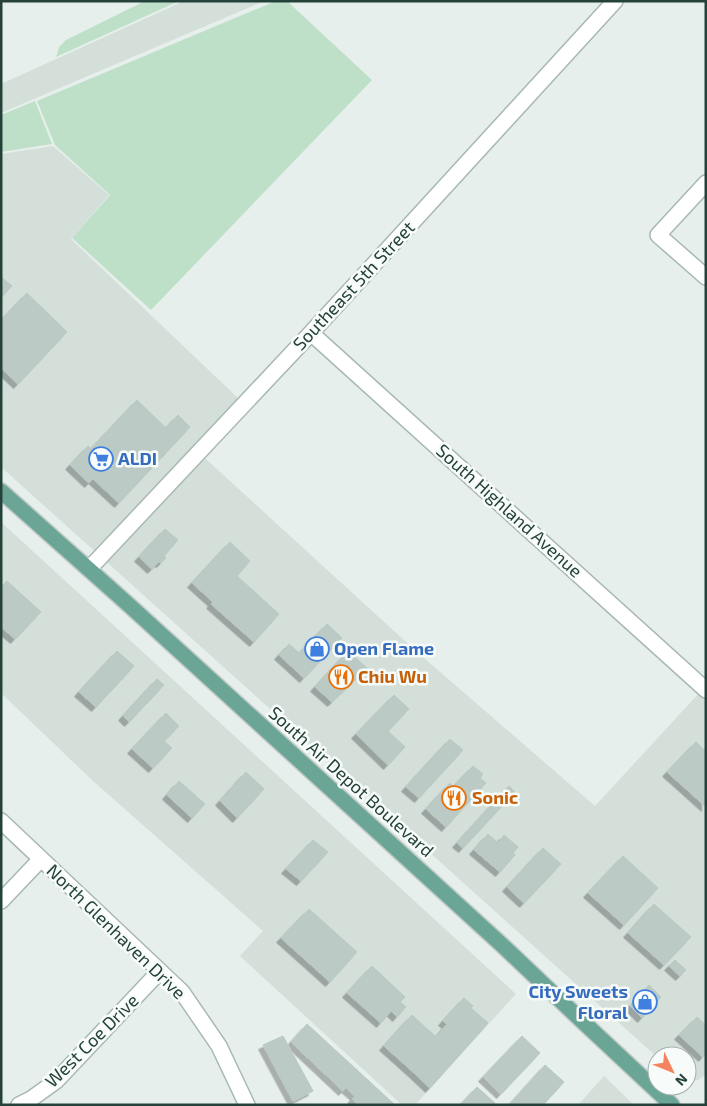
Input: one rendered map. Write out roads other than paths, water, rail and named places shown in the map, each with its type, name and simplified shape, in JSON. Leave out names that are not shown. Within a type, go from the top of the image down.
[{"type":"main road","name":"South Air Depot Boulevard","points":[[1,491],[90,569],[513,954],[672,1105]]},
{"type":"street","name":"Southeast 5th Street","points":[[90,569],[311,333],[615,1]]},
{"type":"street","points":[[706,183],[658,234],[706,277]]},
{"type":"street","name":"South Highland Avenue","points":[[311,333],[706,690]]},
{"type":"street","name":"North Glenhaven Drive","points":[[1,822],[182,992],[219,1046],[248,1105]]},
{"type":"street","points":[[1,902],[40,860]]},
{"type":"street","name":"West Coe Drive","points":[[19,1105],[56,1081],[160,971]]},
{"type":"place","name":"ALDI","points":[[101,459]]},
{"type":"place","name":"Open Flame","points":[[317,649]]},
{"type":"place","name":"Chiu Wu","points":[[341,677]]},
{"type":"place","name":"Sonic","points":[[454,798]]},
{"type":"place","name":"City Sweets Floral","points":[[645,1002]]}]
